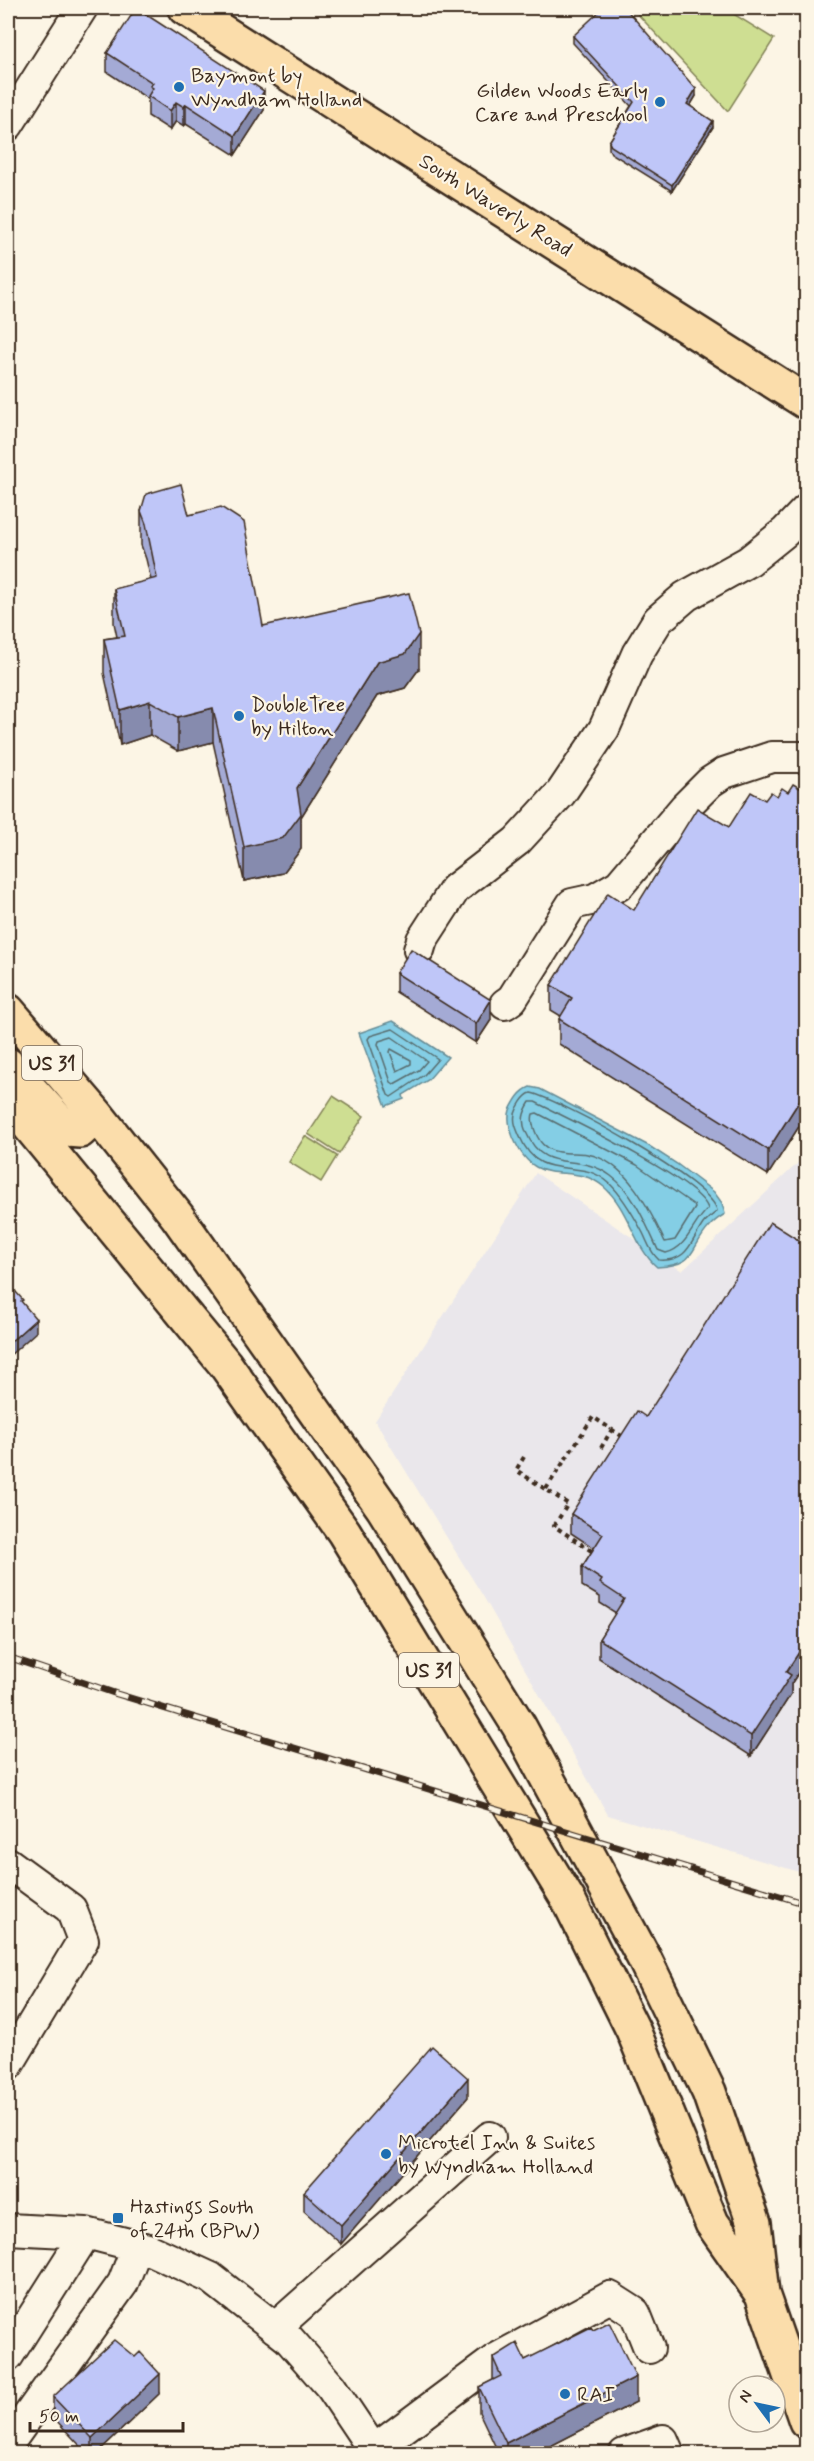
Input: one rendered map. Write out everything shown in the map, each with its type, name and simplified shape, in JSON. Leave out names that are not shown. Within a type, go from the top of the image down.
[{"type":"main road","name":"South Waverly Road","points":[[185,8],[807,402]]},
{"type":"main road","name":"US 31","points":[[8,1011],[97,1114],[177,1216],[383,1508],[519,1726],[644,1958],[709,2092],[754,2223],[762,2294],[807,2421]]},
{"type":"main road","points":[[8,1065],[68,1130],[80,1131],[97,1114]]},
{"type":"main road","name":"US 31","points":[[8,1100],[225,1364],[344,1532],[569,1901],[633,2030],[712,2223],[762,2294]]},
{"type":"street","points":[[8,125],[82,8]]},
{"type":"street","points":[[419,950],[422,940],[455,889],[517,841],[561,794],[604,729],[637,654],[658,620],[686,596],[750,561],[807,510]]},
{"type":"street","points":[[505,1004],[512,999],[572,904],[595,899],[619,885],[685,807],[710,782],[724,773],[772,757],[807,757]]},
{"type":"street","points":[[8,1863],[71,1909],[83,1940],[8,2065]]},
{"type":"street","points":[[275,2328],[490,2137]]},
{"type":"street","points":[[8,2229],[86,2233],[137,2247],[211,2278],[288,2338],[331,2387],[375,2452],[496,2359],[610,2297],[635,2313],[649,2348]]},
{"type":"street","points":[[8,2356],[86,2233]]},
{"type":"street","points":[[8,2444],[123,2283],[137,2247]]},
{"type":"street","points":[[624,2454],[663,2440],[669,2454]]},
{"type":"path","points":[[546,1489],[593,1417],[628,1440]]},
{"type":"path","points":[[600,1448],[612,1429]]},
{"type":"path","points":[[524,1457],[516,1470],[568,1503],[554,1526],[600,1556]]},
{"type":"shaded area","points":[[806,1149],[806,1874],[608,1815],[483,1596],[375,1421],[536,1173],[682,1271],[797,1164]]},
{"type":"green space","points":[[632,8],[724,8],[774,39],[728,111]]},
{"type":"green space","points":[[333,1096],[364,1116],[339,1154],[308,1134]]},
{"type":"green space","points":[[305,1136],[337,1156],[321,1182],[289,1162]]},
{"type":"water","points":[[393,1021],[448,1057],[428,1080],[403,1095],[404,1099],[386,1106],[359,1033]]},
{"type":"water","points":[[530,1087],[540,1089],[649,1146],[677,1164],[714,1192],[722,1203],[725,1214],[703,1234],[686,1259],[670,1266],[657,1267],[649,1259],[620,1206],[604,1187],[579,1175],[543,1170],[533,1165],[522,1154],[512,1134],[509,1113],[518,1096]]},
{"type":"building","name":"Baymont by Wyndham Holland","points":[[136,8],[264,91],[235,136],[186,104],[184,107],[176,102],[170,111],[148,96],[153,83],[107,53]]},
{"type":"building","name":"Gilden Woods Early Care and Preschool","points":[[603,8],[625,8],[696,89],[687,104],[713,121],[672,185],[611,146],[609,142],[634,102],[573,36]]},
{"type":"building","name":"DoubleTree by Hilton","points":[[181,484],[189,515],[221,507],[244,522],[263,626],[409,593],[419,634],[405,654],[377,662],[297,788],[301,814],[283,838],[244,847],[213,708],[178,717],[150,701],[120,710],[104,639],[125,636],[114,589],[157,578],[146,524],[141,511],[146,494]]},
{"type":"building","points":[[793,784],[807,792],[807,1089],[768,1150],[559,1019],[572,998],[551,985],[608,893],[634,910],[697,808],[729,827],[751,792],[765,800],[771,792],[777,796],[782,788],[788,792]]},
{"type":"building","points":[[411,949],[491,1000],[476,1024],[396,973]]},
{"type":"building","points":[[770,1222],[803,1243],[807,1236],[807,1640],[786,1672],[791,1675],[751,1736],[599,1639],[624,1599],[600,1583],[602,1580],[582,1567],[603,1534],[571,1514],[637,1411],[646,1417]]},
{"type":"building","points":[[8,1283],[36,1319],[8,1344]]},
{"type":"building","name":"Microtel Inn & Suites by Wyndham Holland","points":[[432,2046],[468,2078],[341,2225],[304,2192]]},
{"type":"building","name":"RAI","points":[[609,2322],[636,2377],[506,2443],[479,2387],[501,2376],[493,2358],[517,2343],[525,2360],[591,2327],[593,2330]]},
{"type":"building","points":[[114,2340],[135,2357],[140,2352],[160,2374],[92,2438],[53,2397]]},
{"type":"railway","points":[[8,1657],[117,1694],[806,1904]]},
{"type":"place","name":"Baymont by Wyndham Holland","points":[[179,87]]},
{"type":"place","name":"Gilden Woods Early Care and Preschool","points":[[660,102]]},
{"type":"place","name":"DoubleTree by Hilton","points":[[239,716]]},
{"type":"place","name":"Microtel Inn & Suites by Wyndham Holland","points":[[386,2154]]},
{"type":"place","name":"Hastings South of 24th (BPW)","points":[[118,2218]]},
{"type":"place","name":"RAI","points":[[565,2394]]}]
